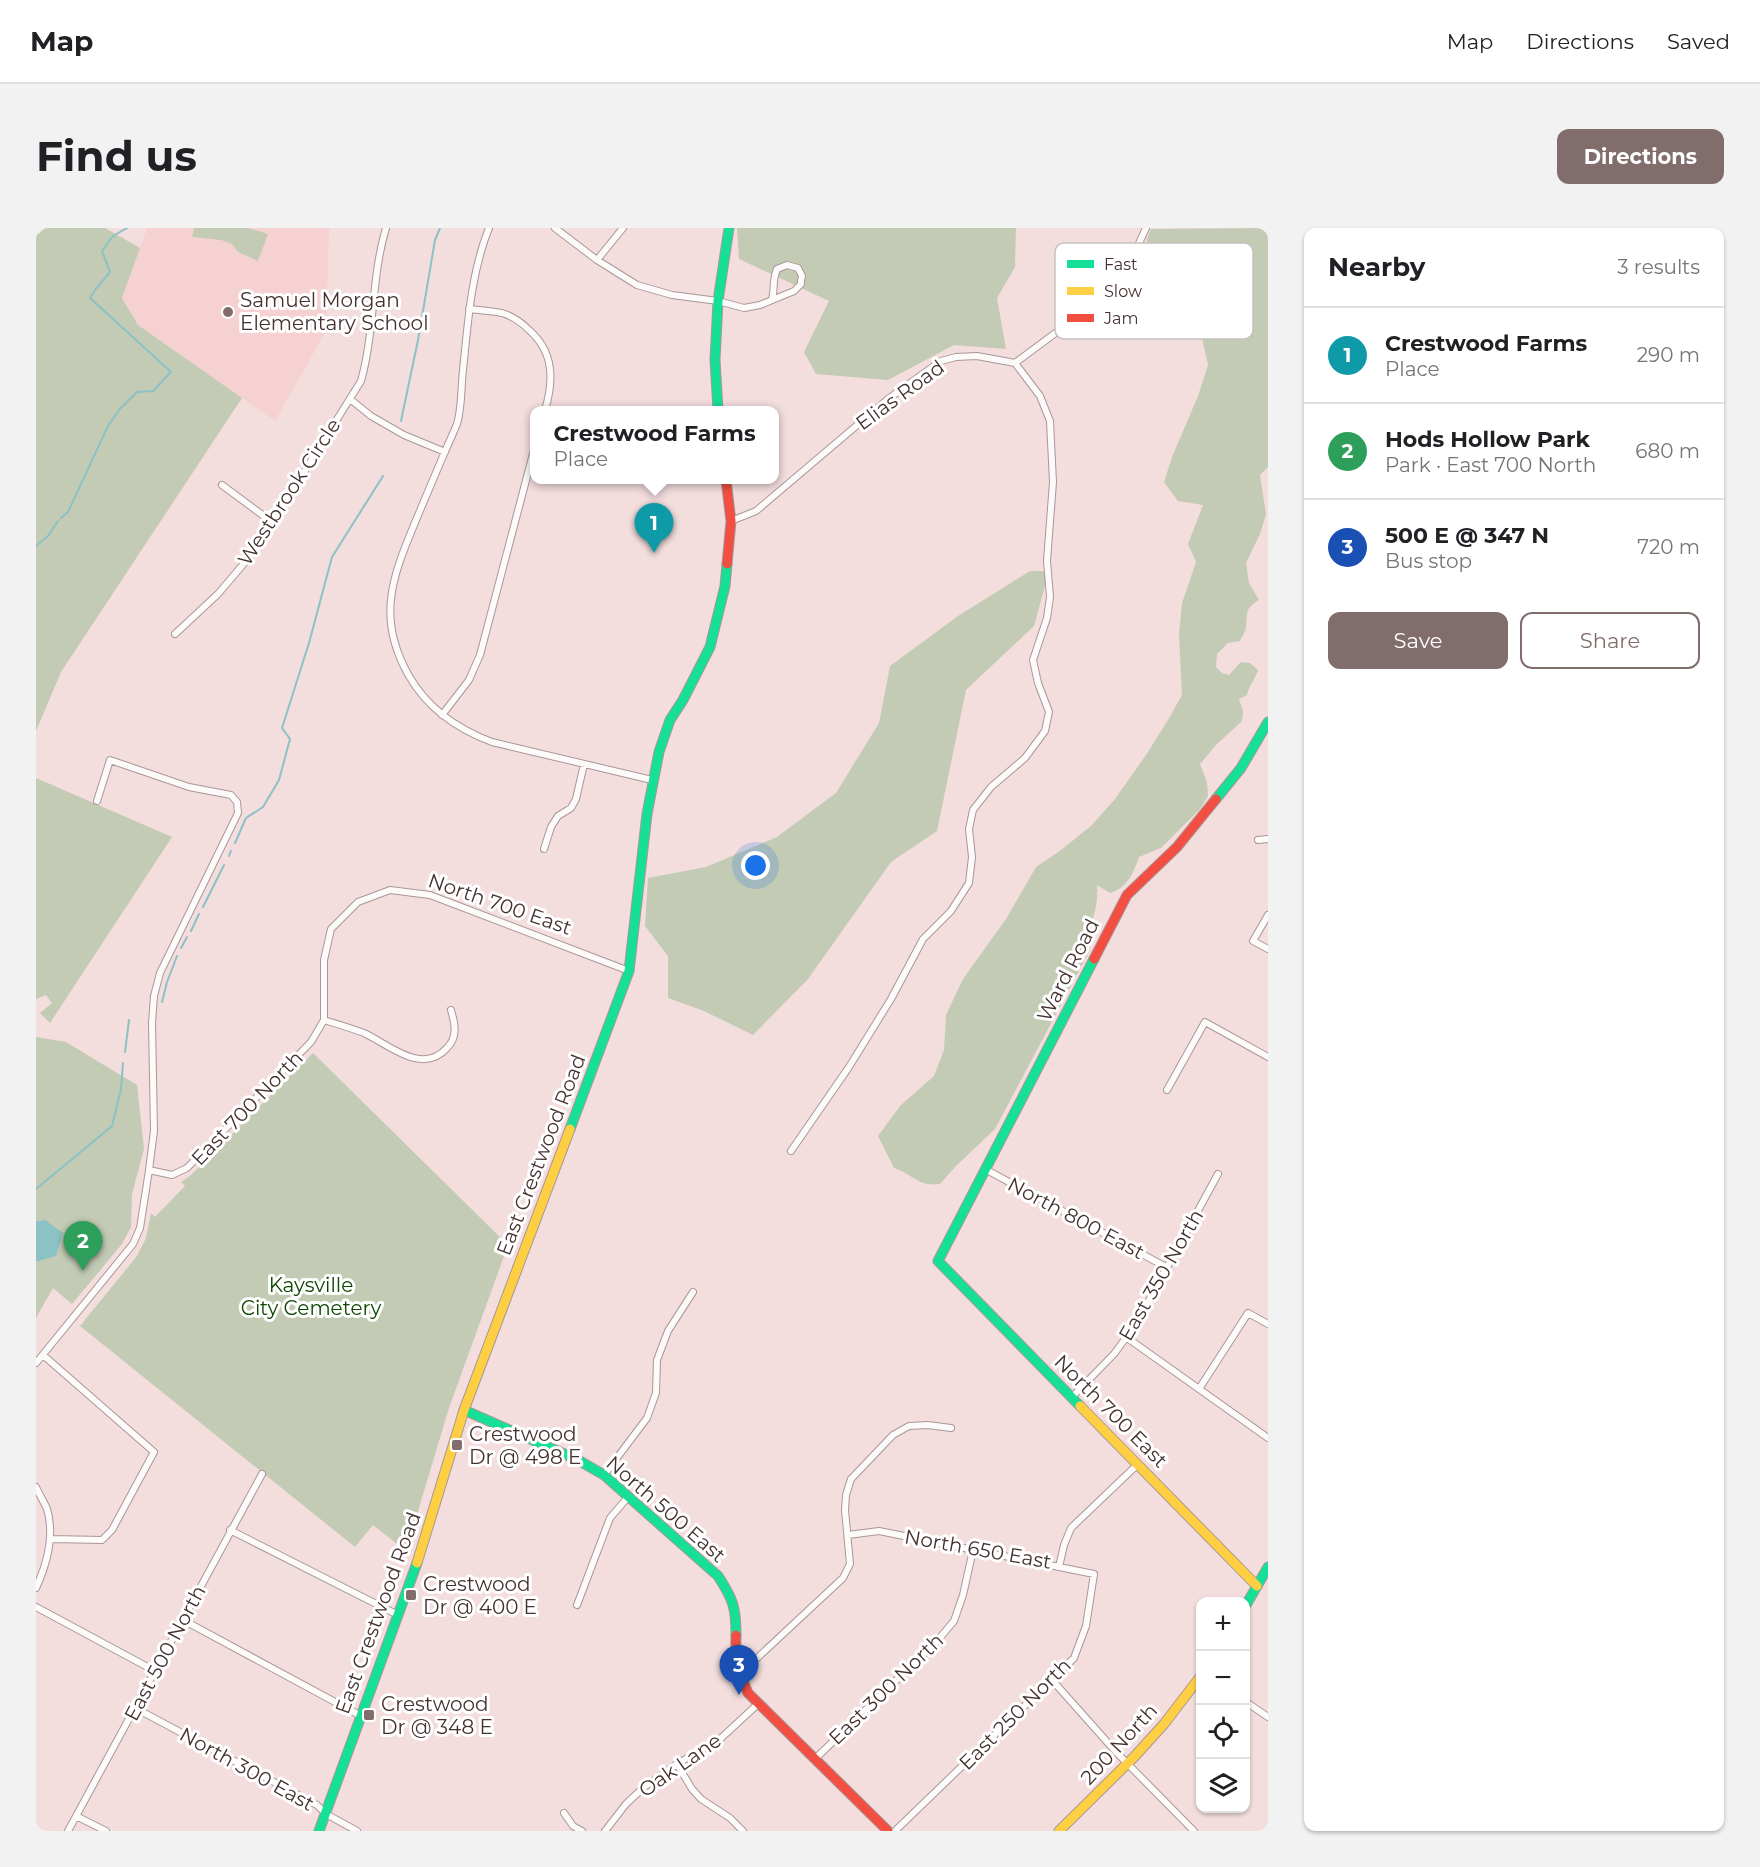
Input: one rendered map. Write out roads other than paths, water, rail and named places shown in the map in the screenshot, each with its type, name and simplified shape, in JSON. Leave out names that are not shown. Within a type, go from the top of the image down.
[{"type":"street","name":"Westbrook Circle","points":[[175,634],[218,594],[246,561],[361,381],[368,356],[380,248],[386,228]]},
{"type":"street","points":[[489,228],[479,254],[469,309],[457,423],[399,560],[389,612],[392,637],[403,666],[418,692],[442,715],[468,733],[492,742],[652,780]]},
{"type":"street","points":[[555,228],[597,260],[637,285],[672,295],[718,301],[744,308],[760,305],[794,291],[801,284],[802,276],[798,268],[787,265],[777,269],[772,280],[775,290],[772,300]]},
{"type":"street","points":[[597,260],[623,228]]},
{"type":"street","points":[[718,406],[715,360],[718,301],[729,228]]},
{"type":"street","points":[[1139,243],[1146,228]]},
{"type":"street","points":[[469,309],[502,313],[522,323],[538,338],[548,354],[552,373],[547,406]]},
{"type":"street","points":[[791,1151],[849,1067],[891,999],[923,939],[951,911],[969,883],[972,856],[969,829],[973,810],[992,787],[1026,758],[1045,731],[1049,712],[1038,683],[1033,660],[1047,618],[1050,597],[1047,561],[1053,482],[1050,421],[1040,396],[1015,363],[1055,333]]},
{"type":"street","name":"Elias Road","points":[[731,521],[756,511],[888,399],[941,361],[956,357],[977,356],[1015,363]]},
{"type":"street","points":[[350,399],[371,416],[404,435],[445,452]]},
{"type":"street","points":[[442,715],[469,680],[480,655],[530,474]]},
{"type":"street","name":"East Crestwood Road","points":[[319,1831],[424,1544],[464,1410],[629,971],[647,814],[658,752],[670,720],[692,684],[710,647],[725,586],[731,521],[726,484]]},
{"type":"street","points":[[222,485],[272,522]]},
{"type":"street","name":"Ward Road","points":[[938,1261],[1127,895],[1184,838],[1241,768],[1268,722]]},
{"type":"street","points":[[36,1363],[133,1244],[140,1228],[154,1131],[152,1050],[154,996],[160,973],[238,813],[237,802],[231,795],[189,787],[110,760],[97,801]]},
{"type":"street","points":[[544,849],[551,827],[558,816],[571,808],[576,799],[584,764]]},
{"type":"street","points":[[1258,840],[1268,839]]},
{"type":"street","name":"North 700 East","points":[[324,1020],[324,960],[331,929],[358,902],[390,890],[430,895],[629,971]]},
{"type":"street","points":[[1268,915],[1253,941],[1268,949]]},
{"type":"street","points":[[324,1020],[365,1034],[405,1056],[425,1059],[445,1051],[454,1040],[455,1025],[451,1010]]},
{"type":"street","name":"East 700 North","points":[[149,1170],[172,1175],[187,1168],[311,1042],[324,1020]]},
{"type":"street","points":[[1167,1090],[1205,1022],[1268,1057]]},
{"type":"street","name":"North 800 East","points":[[985,1169],[1166,1267]]},
{"type":"street","name":"East 350 North","points":[[1072,1397],[1114,1354],[1136,1324],[1218,1174]]},
{"type":"street","name":"North 700 East","points":[[938,1261],[1072,1397],[1135,1468],[1257,1586]]},
{"type":"street","points":[[604,1475],[647,1418],[656,1393],[657,1359],[668,1331],[693,1292]]},
{"type":"street","points":[[1199,1389],[1248,1313],[1268,1324]]},
{"type":"street","points":[[1126,1337],[1268,1438]]},
{"type":"street","points":[[43,1355],[154,1452],[112,1530],[102,1540],[51,1539]]},
{"type":"street","name":"North 500 East","points":[[464,1410],[578,1460],[604,1475],[718,1576],[731,1596],[736,1616],[735,1655],[748,1693],[888,1831]]},
{"type":"street","points":[[740,1674],[843,1578],[850,1564],[846,1495],[851,1479],[893,1435],[909,1426],[928,1425],[951,1428]]},
{"type":"street","name":"North 650 East","points":[[848,1535],[879,1531],[1059,1567],[1071,1528],[1135,1468]]},
{"type":"street","name":"East 500 North","points":[[68,1831],[262,1474]]},
{"type":"street","points":[[36,1487],[47,1510],[51,1539],[47,1560],[36,1588]]},
{"type":"street","points":[[577,1605],[610,1518],[629,1496]]},
{"type":"street","points":[[230,1530],[398,1615]]},
{"type":"street","name":"East 300 North","points":[[816,1758],[938,1640],[954,1621],[963,1595],[973,1550]]},
{"type":"street","name":"East 250 North","points":[[895,1831],[1074,1658],[1086,1626],[1094,1574],[1059,1567]]},
{"type":"street","points":[[1250,1597],[1268,1567]]},
{"type":"street","points":[[36,1607],[155,1671]]},
{"type":"street","points":[[183,1620],[361,1716]]},
{"type":"street","points":[[1052,1680],[1194,1831]]},
{"type":"street","name":"200 North","points":[[1059,1831],[1164,1724],[1196,1682]]},
{"type":"street","name":"Oak Lane","points":[[605,1831],[626,1804],[643,1788],[677,1764],[719,1740],[759,1703]]},
{"type":"street","points":[[1250,1705],[1268,1717]]},
{"type":"street","name":"North 300 East","points":[[135,1708],[317,1805],[326,1814],[357,1831]]},
{"type":"street","points":[[677,1764],[701,1799],[730,1818],[743,1831]]},
{"type":"street","points":[[564,1813],[573,1826],[582,1831]]},
{"type":"street","points":[[76,1816],[106,1831]]},
{"type":"water","points":[[45,1220],[63,1233],[56,1256],[36,1262],[36,1221]]},
{"type":"waterway","points":[[61,518],[68,512],[108,426],[119,410],[137,392],[153,391],[171,372],[90,298],[110,272],[102,251],[113,236],[127,228]]},
{"type":"waterway","points":[[401,421],[435,240],[440,228]]},
{"type":"waterway","points":[[235,843],[246,818],[263,807],[279,780],[290,739],[282,728],[309,643],[332,557],[383,476]]},
{"type":"waterway","points":[[36,546],[48,536],[58,521]]},
{"type":"waterway","points":[[229,856],[231,851]]},
{"type":"waterway","points":[[203,907],[224,865]]},
{"type":"waterway","points":[[191,931],[199,914]]},
{"type":"waterway","points":[[181,948],[187,937]]},
{"type":"waterway","points":[[162,1002],[177,956]]},
{"type":"waterway","points":[[125,1052],[129,1020]]},
{"type":"waterway","points":[[36,1189],[112,1126],[121,1089],[123,1063]]},
{"type":"place","name":"Samuel Morgan Elementary School","points":[[228,312]]},
{"type":"place","name":"Crestwood Farms","points":[[654,553]]},
{"type":"place","name":"Hods Hollow Park","points":[[83,1271]]},
{"type":"place","name":"Crestwood Dr @ 498 E","points":[[457,1445]]},
{"type":"place","name":"Crestwood Dr @ 400 E","points":[[411,1595]]},
{"type":"place","name":"500 E @ 347 N","points":[[739,1695]]},
{"type":"place","name":"Crestwood Dr @ 348 E","points":[[369,1715]]},
{"type":"park label","name":"Kaysville City Cemetery","points":[[311,1296]]}]
